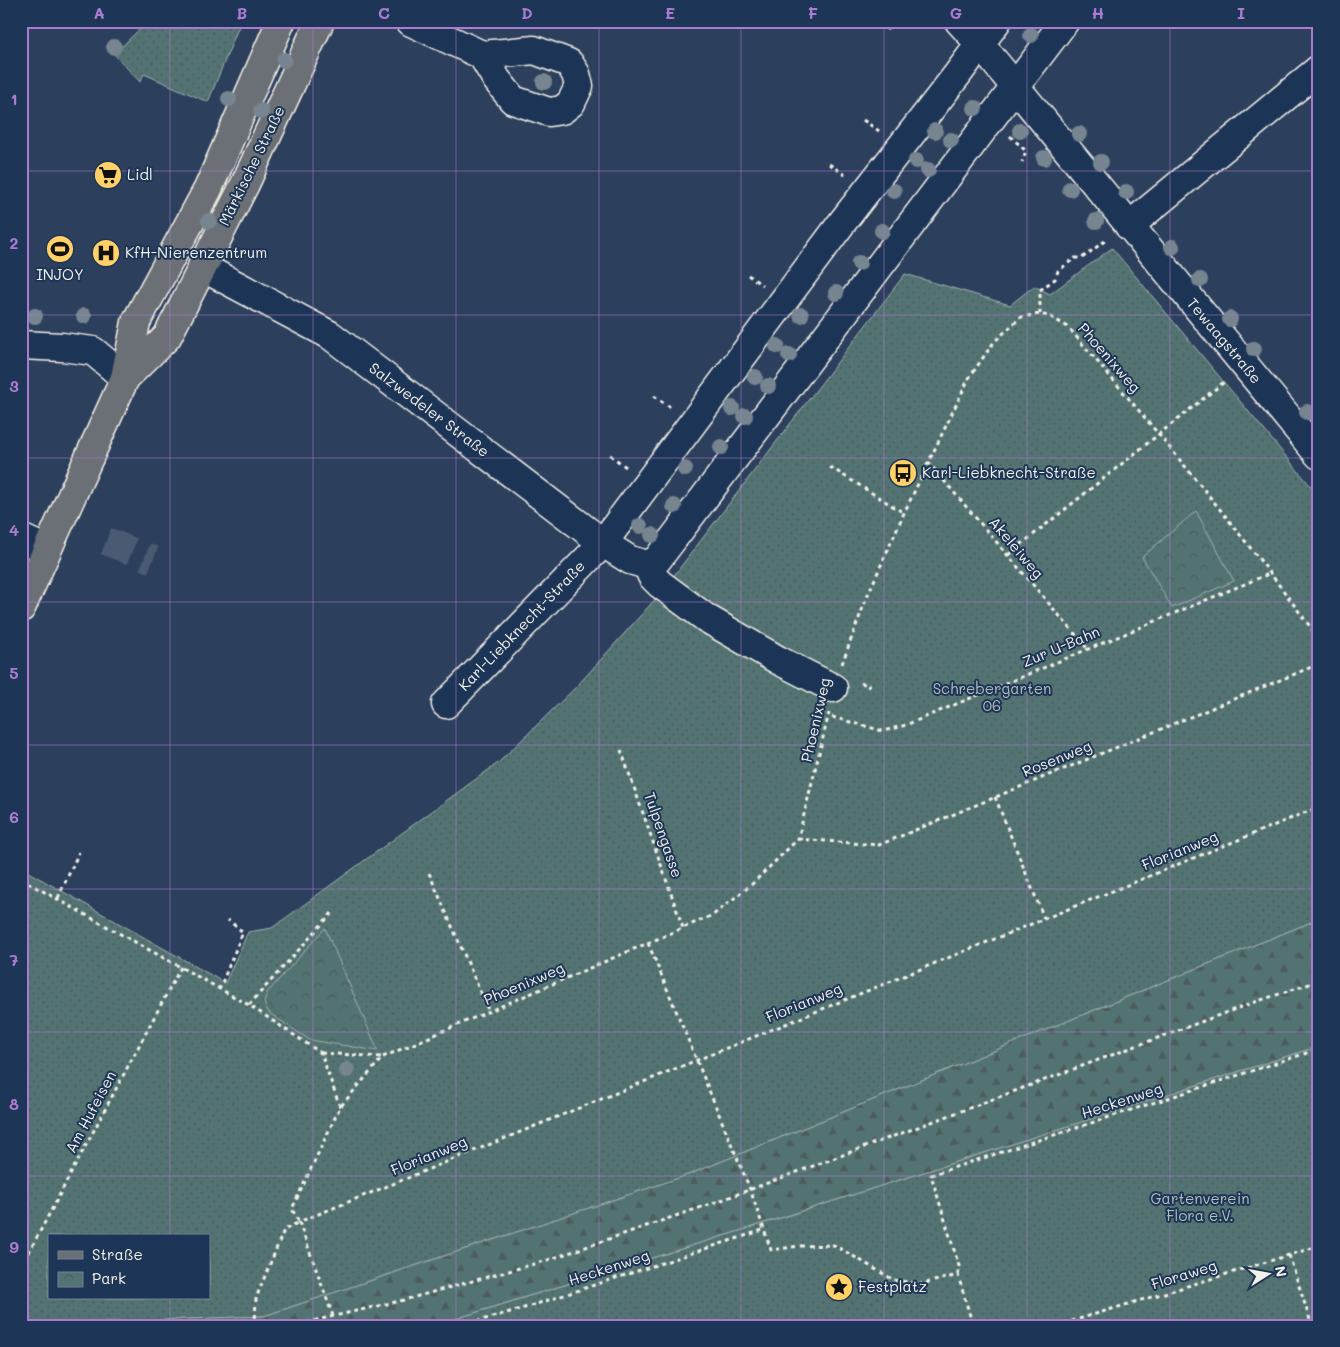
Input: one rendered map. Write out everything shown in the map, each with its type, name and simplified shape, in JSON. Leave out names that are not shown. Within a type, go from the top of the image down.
[{"type":"main road","name":"Märkische Straße","points":[[21,608],[125,378],[136,322],[208,190],[281,21]]},
{"type":"main road","name":"Märkische Straße","points":[[125,378],[167,337],[245,184],[320,21]]},
{"type":"street","points":[[409,21],[482,55]]},
{"type":"street","name":"Tewaagstraße","points":[[959,21],[1319,455]]},
{"type":"street","name":"Karl-Liebknecht-Straße","points":[[446,704],[603,543],[840,226],[997,21]]},
{"type":"street","points":[[833,688],[708,615],[660,584],[652,576],[646,564],[657,560],[1066,21]]},
{"type":"street","points":[[1128,225],[1319,69]]},
{"type":"street","name":"Salzwedeler Straße","points":[[202,267],[330,335],[603,543],[630,560],[646,564]]},
{"type":"street","points":[[21,345],[93,351],[125,378]]},
{"type":"street","points":[[21,538],[47,550]]},
{"type":"path","points":[[886,30],[896,21]]},
{"type":"path","points":[[863,120],[885,135]]},
{"type":"path","points":[[1014,139],[1026,151],[1022,162]]},
{"type":"path","points":[[829,164],[852,180]]},
{"type":"path","points":[[1040,314],[1040,290],[1055,279],[1058,271],[1075,258],[1082,258],[1128,225]]},
{"type":"path","points":[[748,275],[769,290]]},
{"type":"path","name":"Phoenixweg","points":[[299,1222],[292,1209],[340,1107],[383,1057],[713,915],[751,885],[798,839],[829,716],[833,688],[866,599],[904,512],[969,378],[994,342],[1022,317],[1040,314],[1052,317],[1068,327],[1159,434],[1271,573],[1319,639]]},
{"type":"path","points":[[1008,555],[1219,385]]},
{"type":"path","points":[[654,396],[677,412]]},
{"type":"path","points":[[610,455],[632,472]]},
{"type":"path","name":"Akeleiweg","points":[[928,462],[1087,648]]},
{"type":"path","points":[[830,467],[904,512]]},
{"type":"path","name":"Zur U-Bahn","points":[[829,716],[883,731],[906,725],[1271,573]]},
{"type":"path","name":"Rosenweg","points":[[798,839],[879,845],[1319,664]]},
{"type":"path","points":[[861,683],[869,685],[868,688]]},
{"type":"path","name":"Tulpengasse","points":[[621,750],[683,928]]},
{"type":"path","points":[[995,797],[1044,918]]},
{"type":"path","name":"Florianweg","points":[[299,1222],[1319,807]]},
{"type":"path","points":[[58,898],[79,852]]},
{"type":"path","points":[[429,872],[489,1012]]},
{"type":"path","points":[[21,880],[58,898],[249,1005],[321,1052],[383,1057]]},
{"type":"path","points":[[249,1005],[332,912]]},
{"type":"path","points":[[220,990],[243,932],[228,920]]},
{"type":"path","points":[[648,943],[750,1189],[771,1250],[800,1246],[834,1245],[894,1280],[922,1284],[958,1275],[973,1326]]},
{"type":"path","name":"Am Hufeisen","points":[[21,1267],[181,967]]},
{"type":"path","points":[[291,1326],[404,1300],[545,1261],[750,1189],[1250,1004],[1319,981]]},
{"type":"path","name":"Heckenweg","points":[[958,1275],[959,1266],[931,1175],[1319,1049]]},
{"type":"path","points":[[321,1052],[340,1107]]},
{"type":"path","points":[[255,1326],[256,1298],[284,1230],[299,1222],[333,1316]]},
{"type":"path","name":"Heckenweg","points":[[461,1326],[524,1308],[763,1230]]},
{"type":"path","name":"Floraweg","points":[[1056,1326],[1319,1246]]},
{"type":"path","points":[[1288,1255],[1312,1326]]},
{"type":"green space","points":[[148,21],[241,21],[208,102],[144,74],[140,82],[114,54]]},
{"type":"green space","name":"Schrebergarten 06","points":[[1112,248],[1319,496],[1319,919],[688,1175],[264,1316],[21,1326],[21,868],[225,983],[248,932],[272,928],[498,763],[577,686],[659,595],[905,274],[1010,305],[1034,286],[1050,294]]},
{"type":"green space","points":[[1196,511],[1234,581],[1172,608],[1142,557]]},
{"type":"green space","points":[[1319,919],[1319,1046],[752,1227],[432,1326],[21,1326],[264,1316],[688,1175]]},
{"type":"green space","points":[[325,928],[378,1051],[310,1040],[269,1013],[264,1003],[267,993]]},
{"type":"green space","name":"Gartenverein Flora e.V.","points":[[1319,1046],[1319,1326],[432,1326],[752,1227]]},
{"type":"tunnel","points":[[106,541],[153,560]]},
{"type":"place","name":"Lidl","points":[[108,175]]},
{"type":"place","name":"INJOY","points":[[60,249]]},
{"type":"place","name":"KfH-Nierenzentrum","points":[[106,253]]},
{"type":"place","name":"Karl-Liebknecht-Straße","points":[[903,473]]},
{"type":"place","name":"Festplatz","points":[[839,1287]]}]
